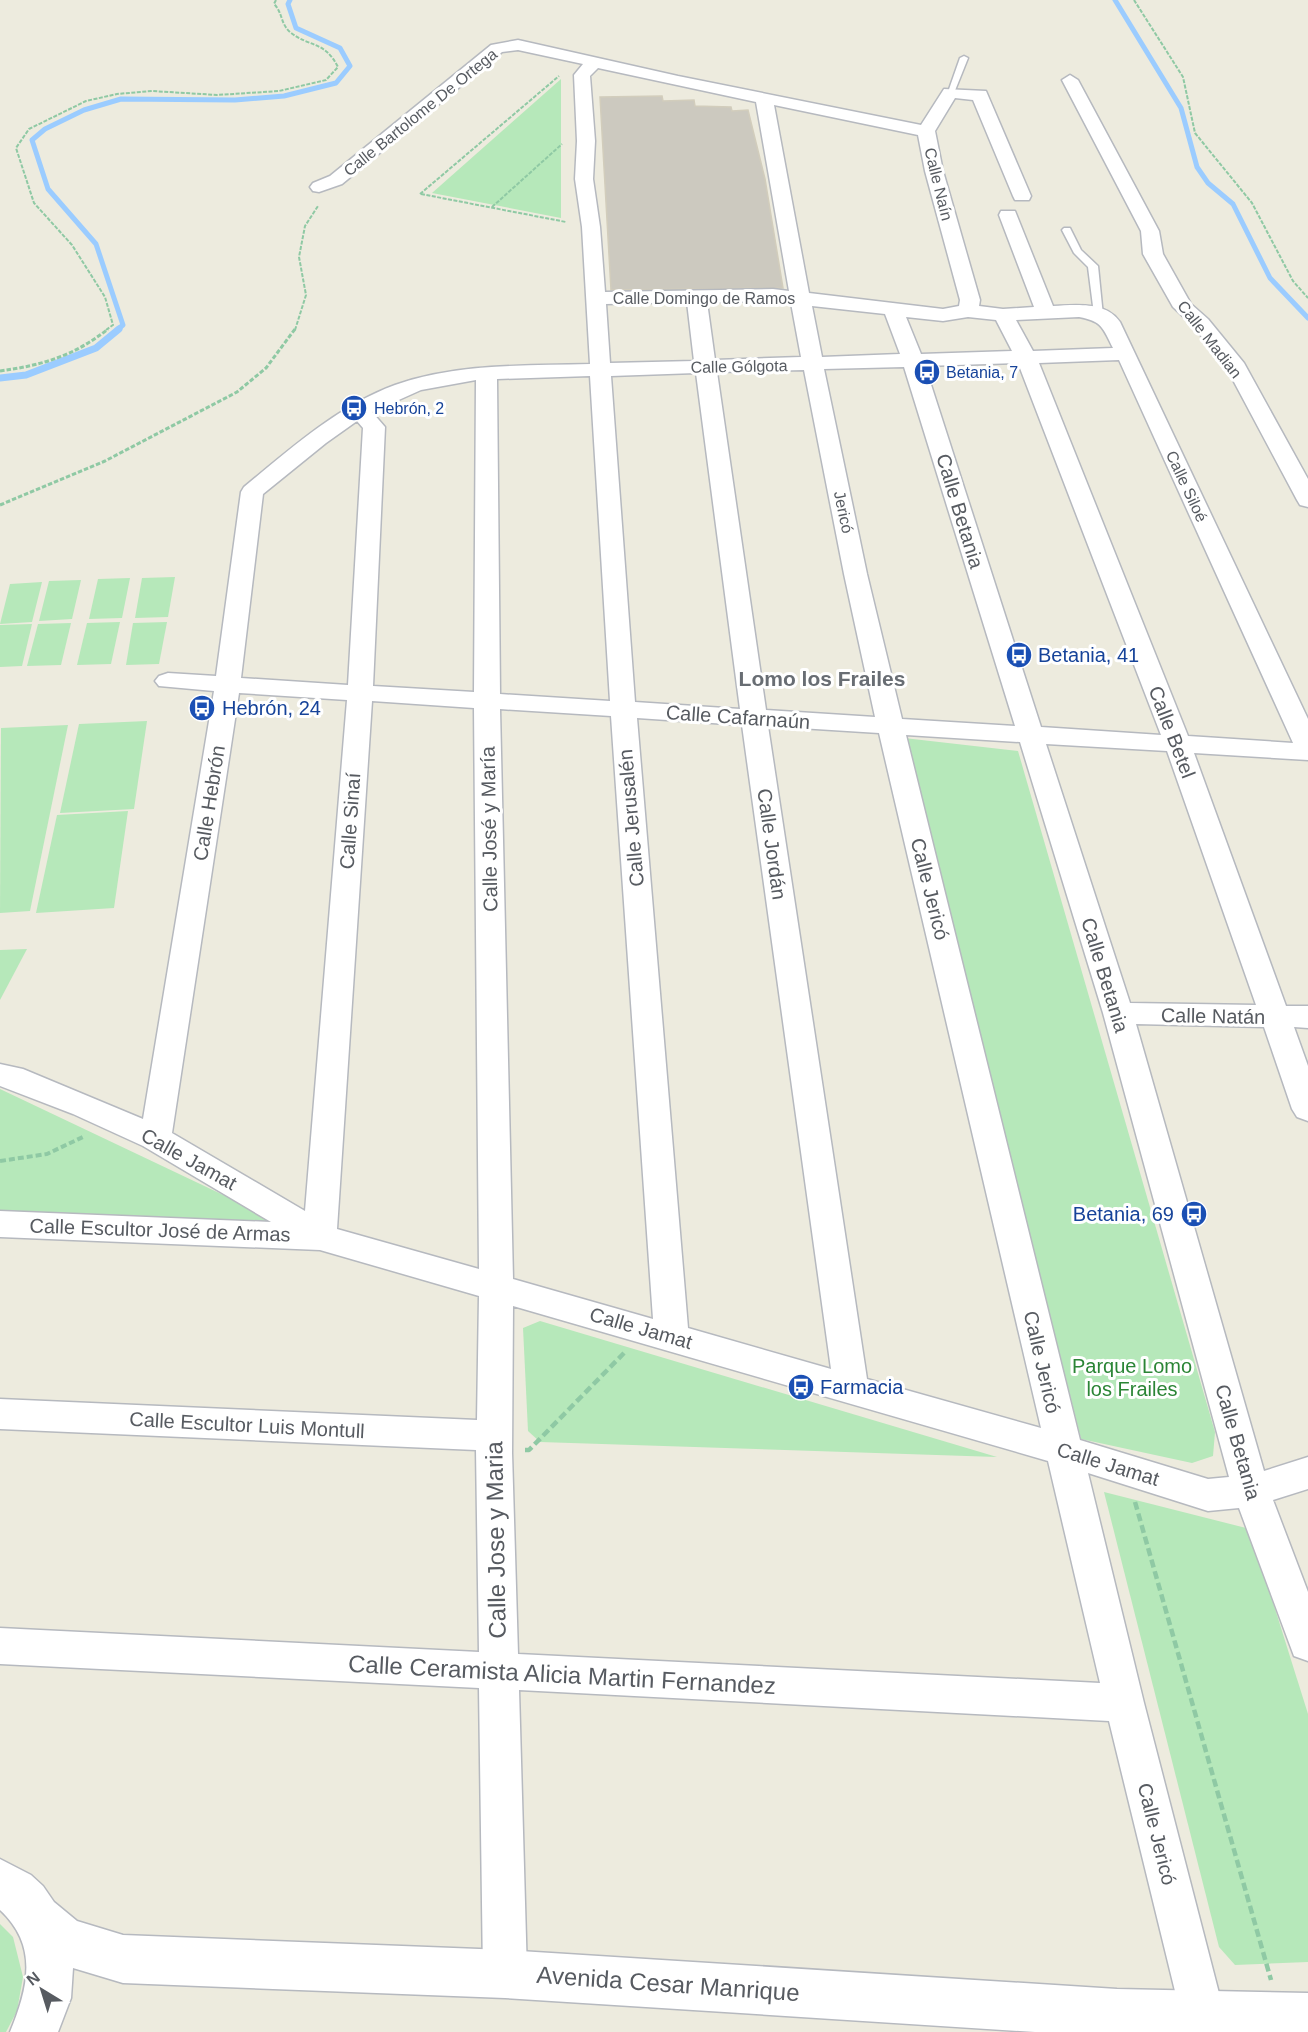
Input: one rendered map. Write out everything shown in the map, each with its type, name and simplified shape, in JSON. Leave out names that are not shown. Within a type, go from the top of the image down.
[{"type":"street","name":"Calle Bartolome De Ortega","points":[[319,187],[336,180],[497,48],[518,45],[926,131]]},
{"type":"street","name":"Calle Jerusalén","points":[[588,61],[582,75],[586,141],[584,179],[591,227],[659,1334]]},
{"type":"street","name":"Calle Madian","points":[[1070,80],[1136,202],[1150,231],[1153,254],[1183,307],[1201,323],[1234,363],[1308,500]]},
{"type":"street","name":"Calle Naín","points":[[950,93],[926,131],[934,171],[970,300],[968,311]]},
{"type":"street","points":[[950,93],[980,95],[1022,196]]},
{"type":"street","name":"Jericó","points":[[764,98],[813,365],[888,727]]},
{"type":"street","points":[[1008,215],[1045,311]]},
{"type":"street","name":"Calle Domingo de Ramos","points":[[595,298],[773,295],[943,315],[968,311],[1003,315],[1045,311],[1079,311],[1099,314]]},
{"type":"street","name":"Calle Jordán","points":[[696,297],[754,719],[851,1389]]},
{"type":"street","name":"Calle Betania","points":[[893,308],[913,361],[1028,734],[1118,1013],[1251,1491],[1308,1644]]},
{"type":"street","name":"Calle Siloé","points":[[1099,314],[1110,322],[1126,354],[1308,747]]},
{"type":"street","name":"Calle Betel","points":[[1003,315],[1026,357],[1178,745],[1308,1109]]},
{"type":"street","name":"Calle Gólgota","points":[[359,411],[392,393],[429,382],[486,372],[813,365],[1126,354]]},
{"type":"street","name":"Calle José y María","points":[[486,372],[496,1286]]},
{"type":"street","name":"Calle Hebrón","points":[[155,1139],[228,684],[252,492],[317,439],[359,411]]},
{"type":"street","name":"Calle Sinaí","points":[[320,1237],[360,693],[374,427],[359,411]]},
{"type":"street","name":"Calle Cafarnaún","points":[[168,681],[1308,752]]},
{"type":"street","name":"Calle Jericó","points":[[888,727],[925,868],[1124,1703],[1205,2024]]},
{"type":"street","name":"Calle Natán","points":[[1118,1013],[1308,1017]]},
{"type":"street","name":"Calle Jamat","points":[[0,1075],[12,1077],[111,1117],[155,1139],[225,1177],[320,1237],[1063,1450],[1208,1495],[1251,1491],[1308,1473]]},
{"type":"street","name":"Calle Escultor José de Armas","points":[[0,1224],[320,1237]]},
{"type":"street","name":"Calle Jose y Maria","points":[[496,1286],[494,1445],[505,1974]]},
{"type":"street","name":"Calle Escultor Luis Montull","points":[[0,1414],[494,1445]]},
{"type":"street","name":"Calle Ceramista Alicia Martin Fernandez","points":[[0,1646],[1124,1703]]},
{"type":"street","points":[[0,1882],[18,1892],[39,1919],[50,1954],[48,1994],[34,2032]]},
{"type":"street","name":"Avenida Cesar Manrique","points":[[39,1919],[64,1941],[123,1959],[505,1974],[1116,2013],[1205,2024],[1295,2017]]},
{"type":"lane","points":[[950,93],[964,58]]},
{"type":"lane","points":[[1067,230],[1077,251],[1093,266],[1099,314]]},
{"type":"path","points":[[0,371],[36,366],[87,346],[113,326],[105,297],[72,245],[34,203],[16,148],[29,129],[86,101],[117,94],[152,91],[217,95],[268,92],[326,80],[338,66],[330,52],[290,33],[281,20],[281,11],[274,4],[276,0]]},
{"type":"path","points":[[1134,0],[1183,77],[1196,133],[1252,203],[1293,280],[1308,298]]},
{"type":"path","points":[[588,61],[567,68],[420,194],[591,227]]},
{"type":"path","points":[[491,207],[565,141],[586,141]]},
{"type":"path","points":[[0,505],[105,460],[237,392],[266,368],[296,330],[301,313],[306,295],[299,257],[305,226],[321,200],[319,187]]},
{"type":"path","points":[[0,1161],[47,1154],[84,1136],[111,1117]]},
{"type":"path","points":[[494,1445],[529,1450],[659,1334]]},
{"type":"path","points":[[1126,1470],[1295,2017]]},
{"type":"green space","points":[[561,79],[561,218],[432,193]]},
{"type":"green space","points":[[175,577],[168,617],[135,618],[142,578]]},
{"type":"green space","points":[[130,578],[122,618],[89,619],[98,579]]},
{"type":"green space","points":[[81,580],[72,619],[39,621],[49,581]]},
{"type":"green space","points":[[42,582],[32,622],[0,624],[10,584]]},
{"type":"green space","points":[[120,622],[111,664],[77,665],[87,623]]},
{"type":"green space","points":[[167,622],[159,664],[126,665],[133,623]]},
{"type":"green space","points":[[71,623],[61,665],[27,666],[38,624]]},
{"type":"green space","points":[[32,624],[22,666],[0,667],[0,625]]},
{"type":"green space","points":[[147,721],[134,809],[60,813],[79,724]]},
{"type":"green space","points":[[68,725],[30,911],[0,913],[1,728]]},
{"type":"green space","name":"Parque Lomo los Frailes","points":[[904,738],[1018,751],[1215,1432],[1213,1456],[1192,1463],[1081,1439]]},
{"type":"green space","points":[[128,811],[114,908],[36,913],[57,815]]},
{"type":"green space","points":[[27,949],[0,1000],[0,950]]},
{"type":"green space","points":[[0,1089],[295,1229],[0,1218]]},
{"type":"green space","points":[[540,1321],[997,1457],[540,1442],[528,1431],[523,1328]]},
{"type":"green space","points":[[1104,1492],[1250,1529],[1308,1714],[1308,1962],[1235,1965],[1219,1947]]},
{"type":"green space","points":[[0,1924],[13,1937],[23,1977],[17,2011],[6,2032],[0,2032]]},
{"type":"building","points":[[662,96],[663,101],[694,100],[695,106],[731,107],[732,111],[748,110],[765,179],[783,288],[611,290],[600,97]]},
{"type":"waterway","points":[[117,330],[123,325],[96,244],[48,189],[32,140],[45,129],[84,110],[121,99],[235,100],[284,96],[336,83],[350,66],[340,48],[296,28],[288,4],[290,0]]},
{"type":"waterway","points":[[1115,0],[1181,108],[1197,167],[1208,183],[1233,204],[1270,278],[1308,318]]},
{"type":"waterway","points":[[0,378],[26,375],[96,348],[119,329]]},
{"type":"place","name":"Betania, 7","points":[[927,372]]},
{"type":"place","name":"Hebrón, 2","points":[[354,408]]},
{"type":"place","name":"Betania, 41","points":[[1019,655]]},
{"type":"place","name":"Hebrón, 24","points":[[202,708]]},
{"type":"place","name":"Betania, 69","points":[[1194,1214]]},
{"type":"place","name":"Farmacia","points":[[801,1387]]},
{"type":"district","name":"Lomo los Frailes","points":[[822,679]]}]
